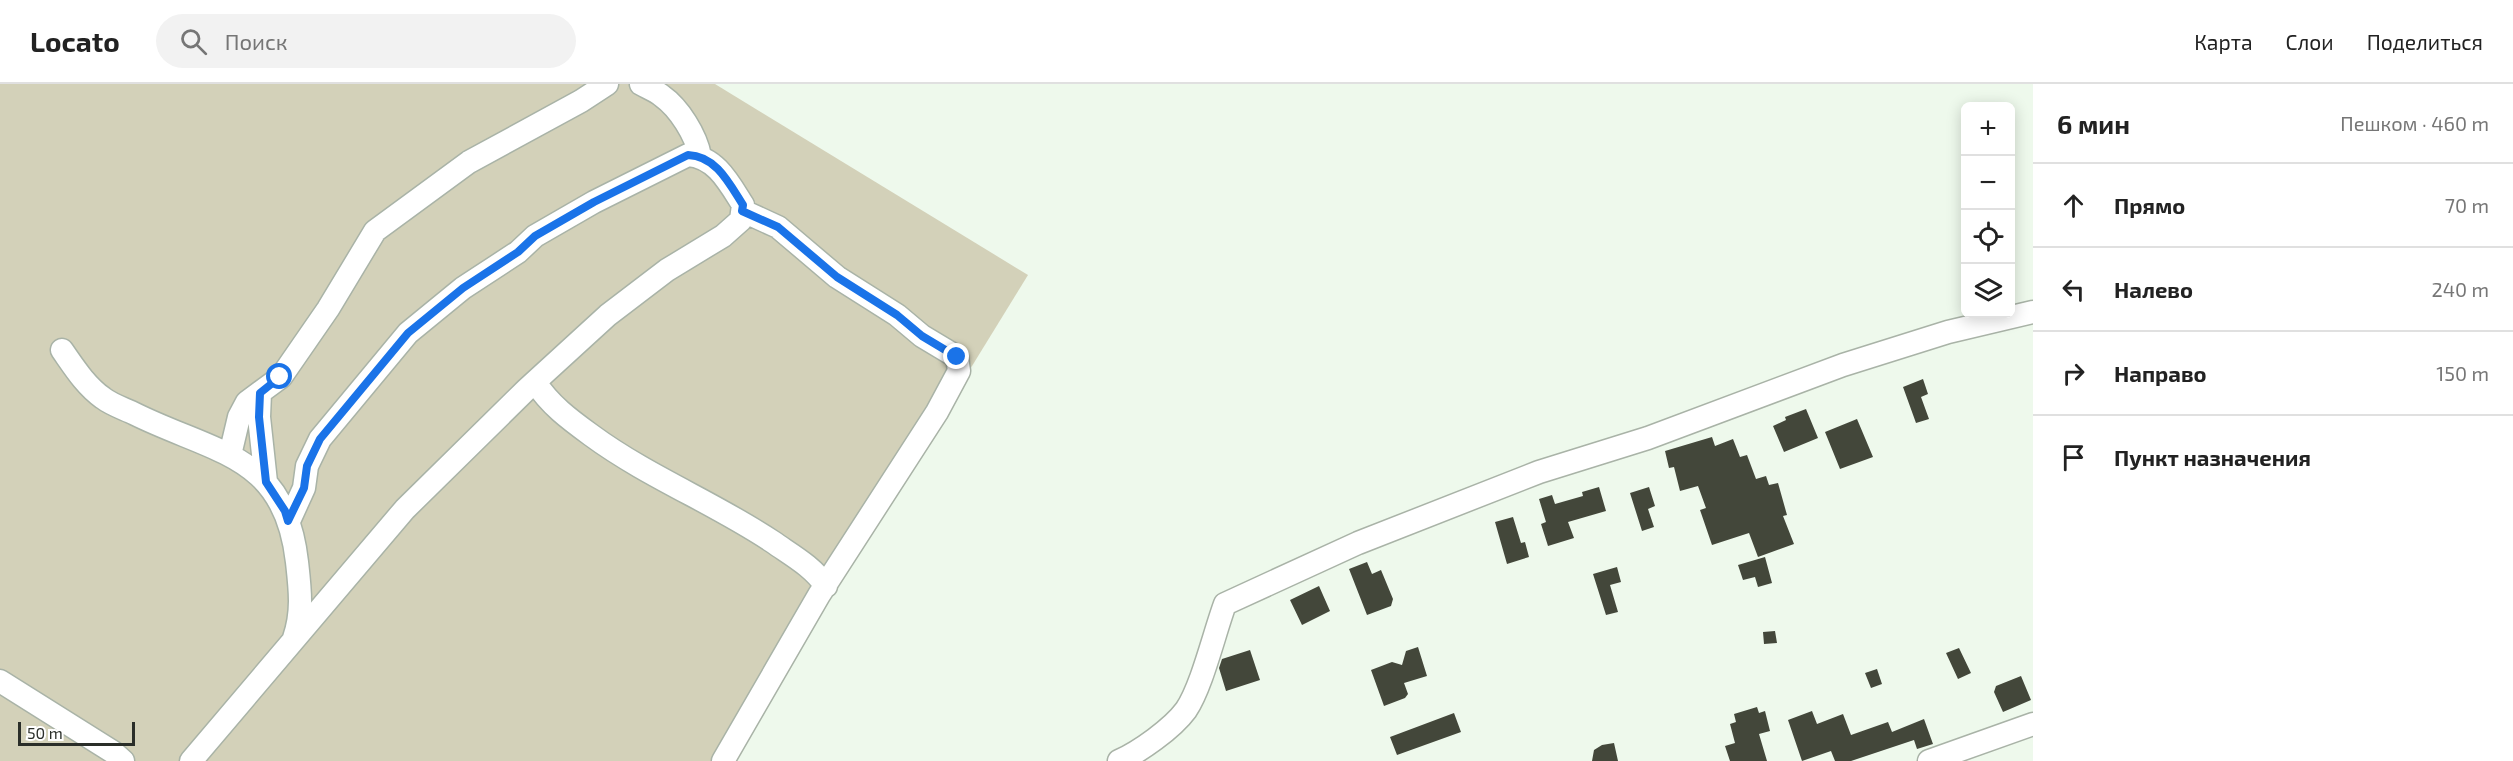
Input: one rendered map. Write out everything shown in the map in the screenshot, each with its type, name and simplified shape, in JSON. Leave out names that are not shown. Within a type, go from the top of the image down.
[{"type":"street","points":[[230,455],[239,417],[247,402],[280,377],[301,349],[375,231],[469,162],[581,101],[607,84]]},
{"type":"street","points":[[641,84],[663,96],[672,105],[695,139],[700,156]]},
{"type":"street","points":[[191,761],[405,509],[535,382],[625,302],[667,270],[723,236],[741,220],[743,205],[713,163],[700,156],[688,155],[663,166],[535,236],[518,252],[463,288],[408,333],[320,439],[307,466],[304,488],[288,521]]},
{"type":"street","points":[[723,761],[826,586],[937,412],[954,383],[959,365],[957,357],[922,336],[897,315],[837,277],[778,227],[742,211]]},
{"type":"street","points":[[1119,761],[1149,743],[1185,711],[1195,693],[1226,604],[1270,582],[1358,543],[1539,472],[1648,438],[1843,365],[1948,332],[2033,312]]},
{"type":"street","points":[[62,350],[86,384],[104,399],[152,423],[230,455],[250,466],[266,482],[285,511],[295,543],[301,590],[300,620],[291,645]]},
{"type":"street","points":[[535,382],[554,407],[601,443],[637,467],[757,531],[814,570],[826,586]]},
{"type":"street","points":[[260,393],[259,417],[266,482]]},
{"type":"street","points":[[0,681],[113,752],[123,761]]},
{"type":"street","points":[[1929,761],[2033,724]]},
{"type":"shaded area","points":[[0,84],[715,84],[1028,275],[729,761],[0,761]]},
{"type":"building","points":[[1923,379],[1928,394],[1921,397],[1929,419],[1916,423],[1903,387]]},
{"type":"building","points":[[1806,409],[1818,438],[1784,452],[1773,426],[1786,420],[1785,417]]},
{"type":"building","points":[[1857,419],[1873,457],[1840,469],[1825,432]]},
{"type":"building","points":[[1712,437],[1715,446],[1733,439],[1740,457],[1747,455],[1756,479],[1766,476],[1769,485],[1778,483],[1787,515],[1783,516],[1794,544],[1758,557],[1749,533],[1712,545],[1700,510],[1706,508],[1698,486],[1680,491],[1674,467],[1669,468],[1665,451]]},
{"type":"building","points":[[1599,487],[1606,511],[1568,522],[1574,538],[1548,546],[1541,524],[1546,522],[1539,499],[1552,495],[1555,504],[1583,496],[1582,492]]},
{"type":"building","points":[[1649,487],[1655,506],[1648,509],[1654,527],[1642,531],[1630,493]]},
{"type":"building","points":[[1513,517],[1521,543],[1525,542],[1529,557],[1507,564],[1495,522]]},
{"type":"building","points":[[1765,557],[1772,583],[1758,587],[1755,577],[1743,580],[1738,565]]},
{"type":"building","points":[[1367,562],[1372,574],[1381,570],[1393,599],[1391,606],[1367,615],[1349,569]]},
{"type":"building","points":[[1617,567],[1621,582],[1610,585],[1618,612],[1606,615],[1593,574]]},
{"type":"building","points":[[1319,586],[1330,611],[1302,625],[1290,600]]},
{"type":"building","points":[[1775,631],[1777,643],[1764,644],[1763,632]]},
{"type":"building","points":[[1418,647],[1427,676],[1404,683],[1408,694],[1405,698],[1384,706],[1371,670],[1392,662],[1402,665],[1406,651]]},
{"type":"building","points":[[1959,648],[1971,673],[1958,679],[1946,653]]},
{"type":"building","points":[[1250,650],[1260,680],[1226,691],[1219,668],[1222,659]]},
{"type":"building","points":[[1877,669],[1882,684],[1871,688],[1865,673]]},
{"type":"building","points":[[2021,676],[2031,700],[2003,712],[1994,692],[1996,686]]},
{"type":"building","points":[[1757,707],[1759,713],[1765,711],[1770,731],[1759,734],[1767,761],[1730,761],[1725,746],[1735,743],[1730,724],[1736,722],[1734,714]]},
{"type":"building","points":[[1812,711],[1817,724],[1843,714],[1851,735],[1888,722],[1892,732],[1924,719],[1933,744],[1917,749],[1914,740],[1851,761],[1835,761],[1831,751],[1802,761],[1788,720]]},
{"type":"building","points":[[1454,713],[1461,732],[1397,755],[1390,737]]},
{"type":"building","points":[[1614,743],[1618,761],[1592,761],[1594,750],[1602,745]]},
{"type":"route","points":[[280,377],[260,393],[259,417],[266,482],[272,487],[288,521],[304,488],[307,466],[320,439],[408,333],[463,288],[518,252],[535,236],[594,202],[688,155],[700,156],[713,163],[743,205],[742,211],[778,227],[837,277],[897,315],[922,336],[957,357]]}]
